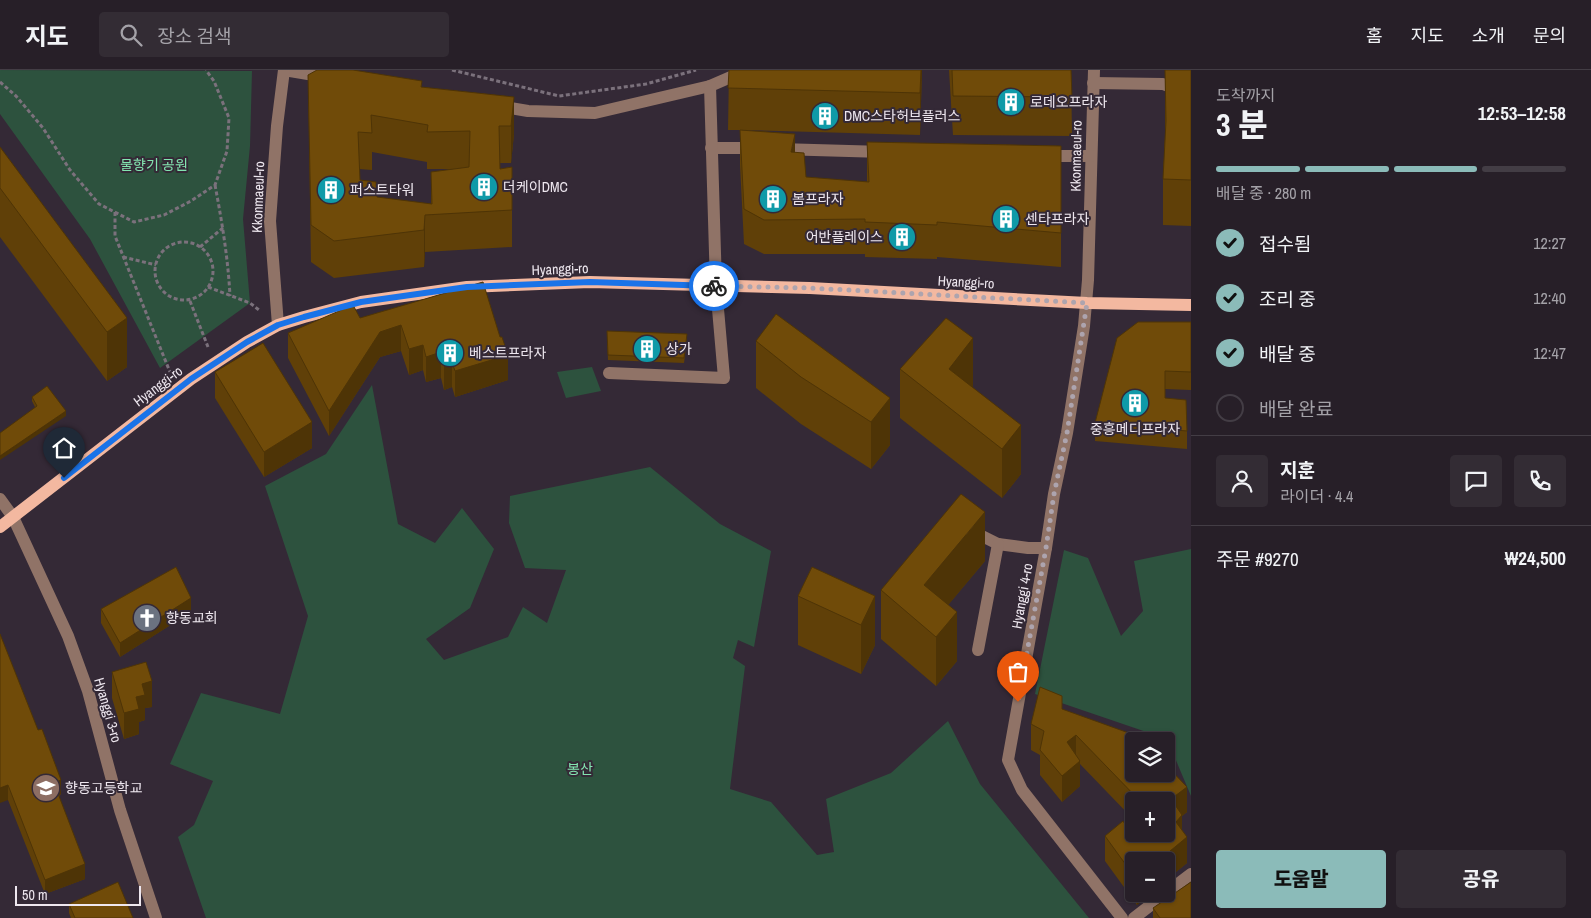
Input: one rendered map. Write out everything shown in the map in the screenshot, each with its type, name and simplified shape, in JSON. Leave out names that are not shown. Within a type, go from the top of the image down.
[{"type":"main road","name":"Hyanggi-ro","points":[[0,527],[191,379],[247,342],[278,325],[361,302],[467,287],[590,282],[810,288],[1087,303],[1191,304]]},
{"type":"street","points":[[284,70],[342,80]]},
{"type":"street","name":"Kkonmaeul-ro","points":[[278,325],[270,221],[277,126],[284,70]]},
{"type":"street","points":[[489,104],[528,111],[595,112],[710,86],[747,70]]},
{"type":"street","points":[[1093,76],[1163,84],[1191,95]]},
{"type":"street","name":"Kkonmaeul-ro","points":[[1087,303],[1093,76]]},
{"type":"street","points":[[609,373],[724,378],[716,286],[710,86]]},
{"type":"street","points":[[711,148],[901,152]]},
{"type":"street","points":[[1029,156],[1091,156]]},
{"type":"street","name":"Hyanggi 4-ro","points":[[1087,303],[1067,433],[1054,494],[1008,760],[1022,790],[1122,918]]},
{"type":"street","name":"Hyanggi 3-ro","points":[[0,499],[13,518],[68,636],[88,692],[120,810],[156,918]]},
{"type":"street","points":[[970,530],[998,544],[1046,548]]},
{"type":"street","points":[[978,650],[998,544]]},
{"type":"street","points":[[1175,886],[1191,874]]},
{"type":"street","points":[[1134,918],[1154,902]]},
{"type":"path","points":[[206,70],[214,81],[229,118],[227,151],[215,185],[224,227],[230,296]]},
{"type":"path","points":[[452,70],[559,96],[646,84],[696,70]]},
{"type":"path","points":[[0,82],[16,96],[43,128],[70,170],[99,204],[134,222],[164,215],[191,201],[215,185]]},
{"type":"path","points":[[115,212],[115,236],[170,372]]},
{"type":"path","points":[[200,247],[224,227]]},
{"type":"path","points":[[182,242],[200,247],[212,262],[213,272],[208,287],[199,296],[190,301],[171,297],[163,291],[155,274],[159,256],[173,244],[182,242]]},
{"type":"path","points":[[123,257],[156,265]]},
{"type":"path","points":[[208,287],[250,303],[258,310]]},
{"type":"path","points":[[190,301],[208,347]]},
{"type":"green space","name":"물향기 공원","points":[[0,70],[252,71],[250,146],[243,219],[250,303],[160,368],[90,239],[0,114]]},
{"type":"green space","points":[[592,367],[601,391],[566,398],[557,372]]},
{"type":"green space","name":"봉산","points":[[372,385],[398,524],[435,543],[462,508],[494,549],[470,608],[426,639],[444,660],[508,637],[523,607],[547,623],[566,570],[525,568],[509,523],[510,496],[650,467],[720,524],[771,551],[754,647],[738,640],[733,658],[745,666],[730,789],[771,802],[817,855],[834,852],[826,799],[891,773],[948,721],[980,784],[1089,918],[206,918],[178,837],[194,825],[213,781],[170,764],[201,693],[280,714],[308,616],[265,486],[326,454]]},
{"type":"green space","points":[[1191,549],[1191,796],[1175,758],[1175,732],[1146,732],[1035,694],[1064,550],[1088,558],[1121,636],[1143,611],[1134,561]]},
{"type":"building","points":[[317,70],[353,70],[422,81],[421,87],[514,97],[511,126],[499,126],[500,169],[512,167],[512,210],[425,215],[424,230],[334,241],[311,225],[308,75]],"holes":[[[371,115],[428,125],[427,132],[470,131],[469,167],[431,172],[432,204],[377,197],[376,182],[360,180],[358,132],[372,133]]]},
{"type":"building","points":[[729,70],[921,70],[920,93],[728,88]]},
{"type":"building","points":[[952,70],[1071,70],[1072,97],[953,96]]},
{"type":"building","points":[[1165,70],[1191,70],[1191,180],[1163,179],[1166,121]]},
{"type":"building","points":[[740,130],[795,134],[791,152],[804,153],[806,177],[869,182],[867,142],[1061,146],[1061,233],[937,222],[937,225],[865,222],[865,219],[764,220],[744,209]]},
{"type":"building","points":[[0,147],[127,318],[107,332],[0,188]]},
{"type":"building","points":[[483,282],[500,337],[502,337],[508,355],[455,371],[452,362],[444,364],[441,352],[426,357],[423,345],[409,349],[401,325],[380,332],[329,411],[288,333],[353,305],[360,318]]},
{"type":"building","points":[[776,314],[890,398],[871,422],[801,377],[756,341]]},
{"type":"building","points":[[946,318],[973,338],[949,369],[1021,425],[1002,449],[900,369]]},
{"type":"building","name":"중흥메디프라자","points":[[1138,322],[1191,322],[1191,372],[1165,371],[1165,398],[1186,400],[1187,431],[1095,423],[1117,338]]},
{"type":"building","name":"상가","points":[[607,331],[687,334],[684,358],[608,355]]},
{"type":"building","points":[[263,343],[312,422],[264,452],[215,372]]},
{"type":"building","points":[[47,386],[66,411],[0,456],[0,433],[37,406],[32,397]]},
{"type":"building","points":[[961,494],[985,512],[924,585],[957,612],[936,637],[881,590]]},
{"type":"building","name":"향동교회","points":[[176,567],[191,598],[120,643],[101,609]]},
{"type":"building","points":[[812,567],[875,596],[861,625],[798,596]]},
{"type":"building","points":[[0,634],[38,730],[42,729],[61,780],[54,783],[85,864],[45,880],[8,785],[0,788]]},
{"type":"building","points":[[146,662],[152,681],[142,684],[145,695],[136,697],[139,709],[124,713],[112,672]]},
{"type":"building","points":[[1040,687],[1062,696],[1062,709],[1126,732],[1125,782],[1175,782],[1175,774],[1187,787],[1175,796],[1175,792],[1131,792],[1076,735],[1067,742],[1080,761],[1062,776],[1040,750],[1044,731],[1031,724]]},
{"type":"building","points":[[1175,805],[1182,815],[1176,822],[1187,837],[1169,852],[1125,852],[1125,864],[1105,836],[1123,821],[1125,824],[1125,842],[1175,842]]},
{"type":"building","points":[[118,882],[133,918],[75,918],[69,904]]},
{"type":"building","points":[[1191,882],[1191,918],[1160,918],[1153,908],[1162,902],[1175,902],[1175,893]]},
{"type":"way so far","points":[[714,286],[810,288],[1087,303],[1067,433],[1054,494],[1018,702]]},
{"type":"place","name":"로데오프라자","points":[[1011,102]]},
{"type":"place","name":"DMC스타허브플러스","points":[[825,116]]},
{"type":"place","name":"더케이DMC","points":[[484,187]]},
{"type":"place","name":"퍼스트타워","points":[[331,190]]},
{"type":"place","name":"봄프라자","points":[[773,199]]},
{"type":"place","name":"센타프라자","points":[[1006,219]]},
{"type":"place","name":"어반플레이스","points":[[902,237]]},
{"type":"place","name":"상가","points":[[647,349]]},
{"type":"place","name":"베스트프라자","points":[[450,353]]},
{"type":"place","name":"중흥메디프라자","points":[[1135,403]]},
{"type":"place","name":"향동교회","points":[[147,618]]},
{"type":"place","name":"향동고등학교","points":[[46,788]]},
{"type":"route","points":[[64,478],[191,379],[247,342],[278,325],[304,317],[361,302],[467,287],[590,282],[714,286]]}]
